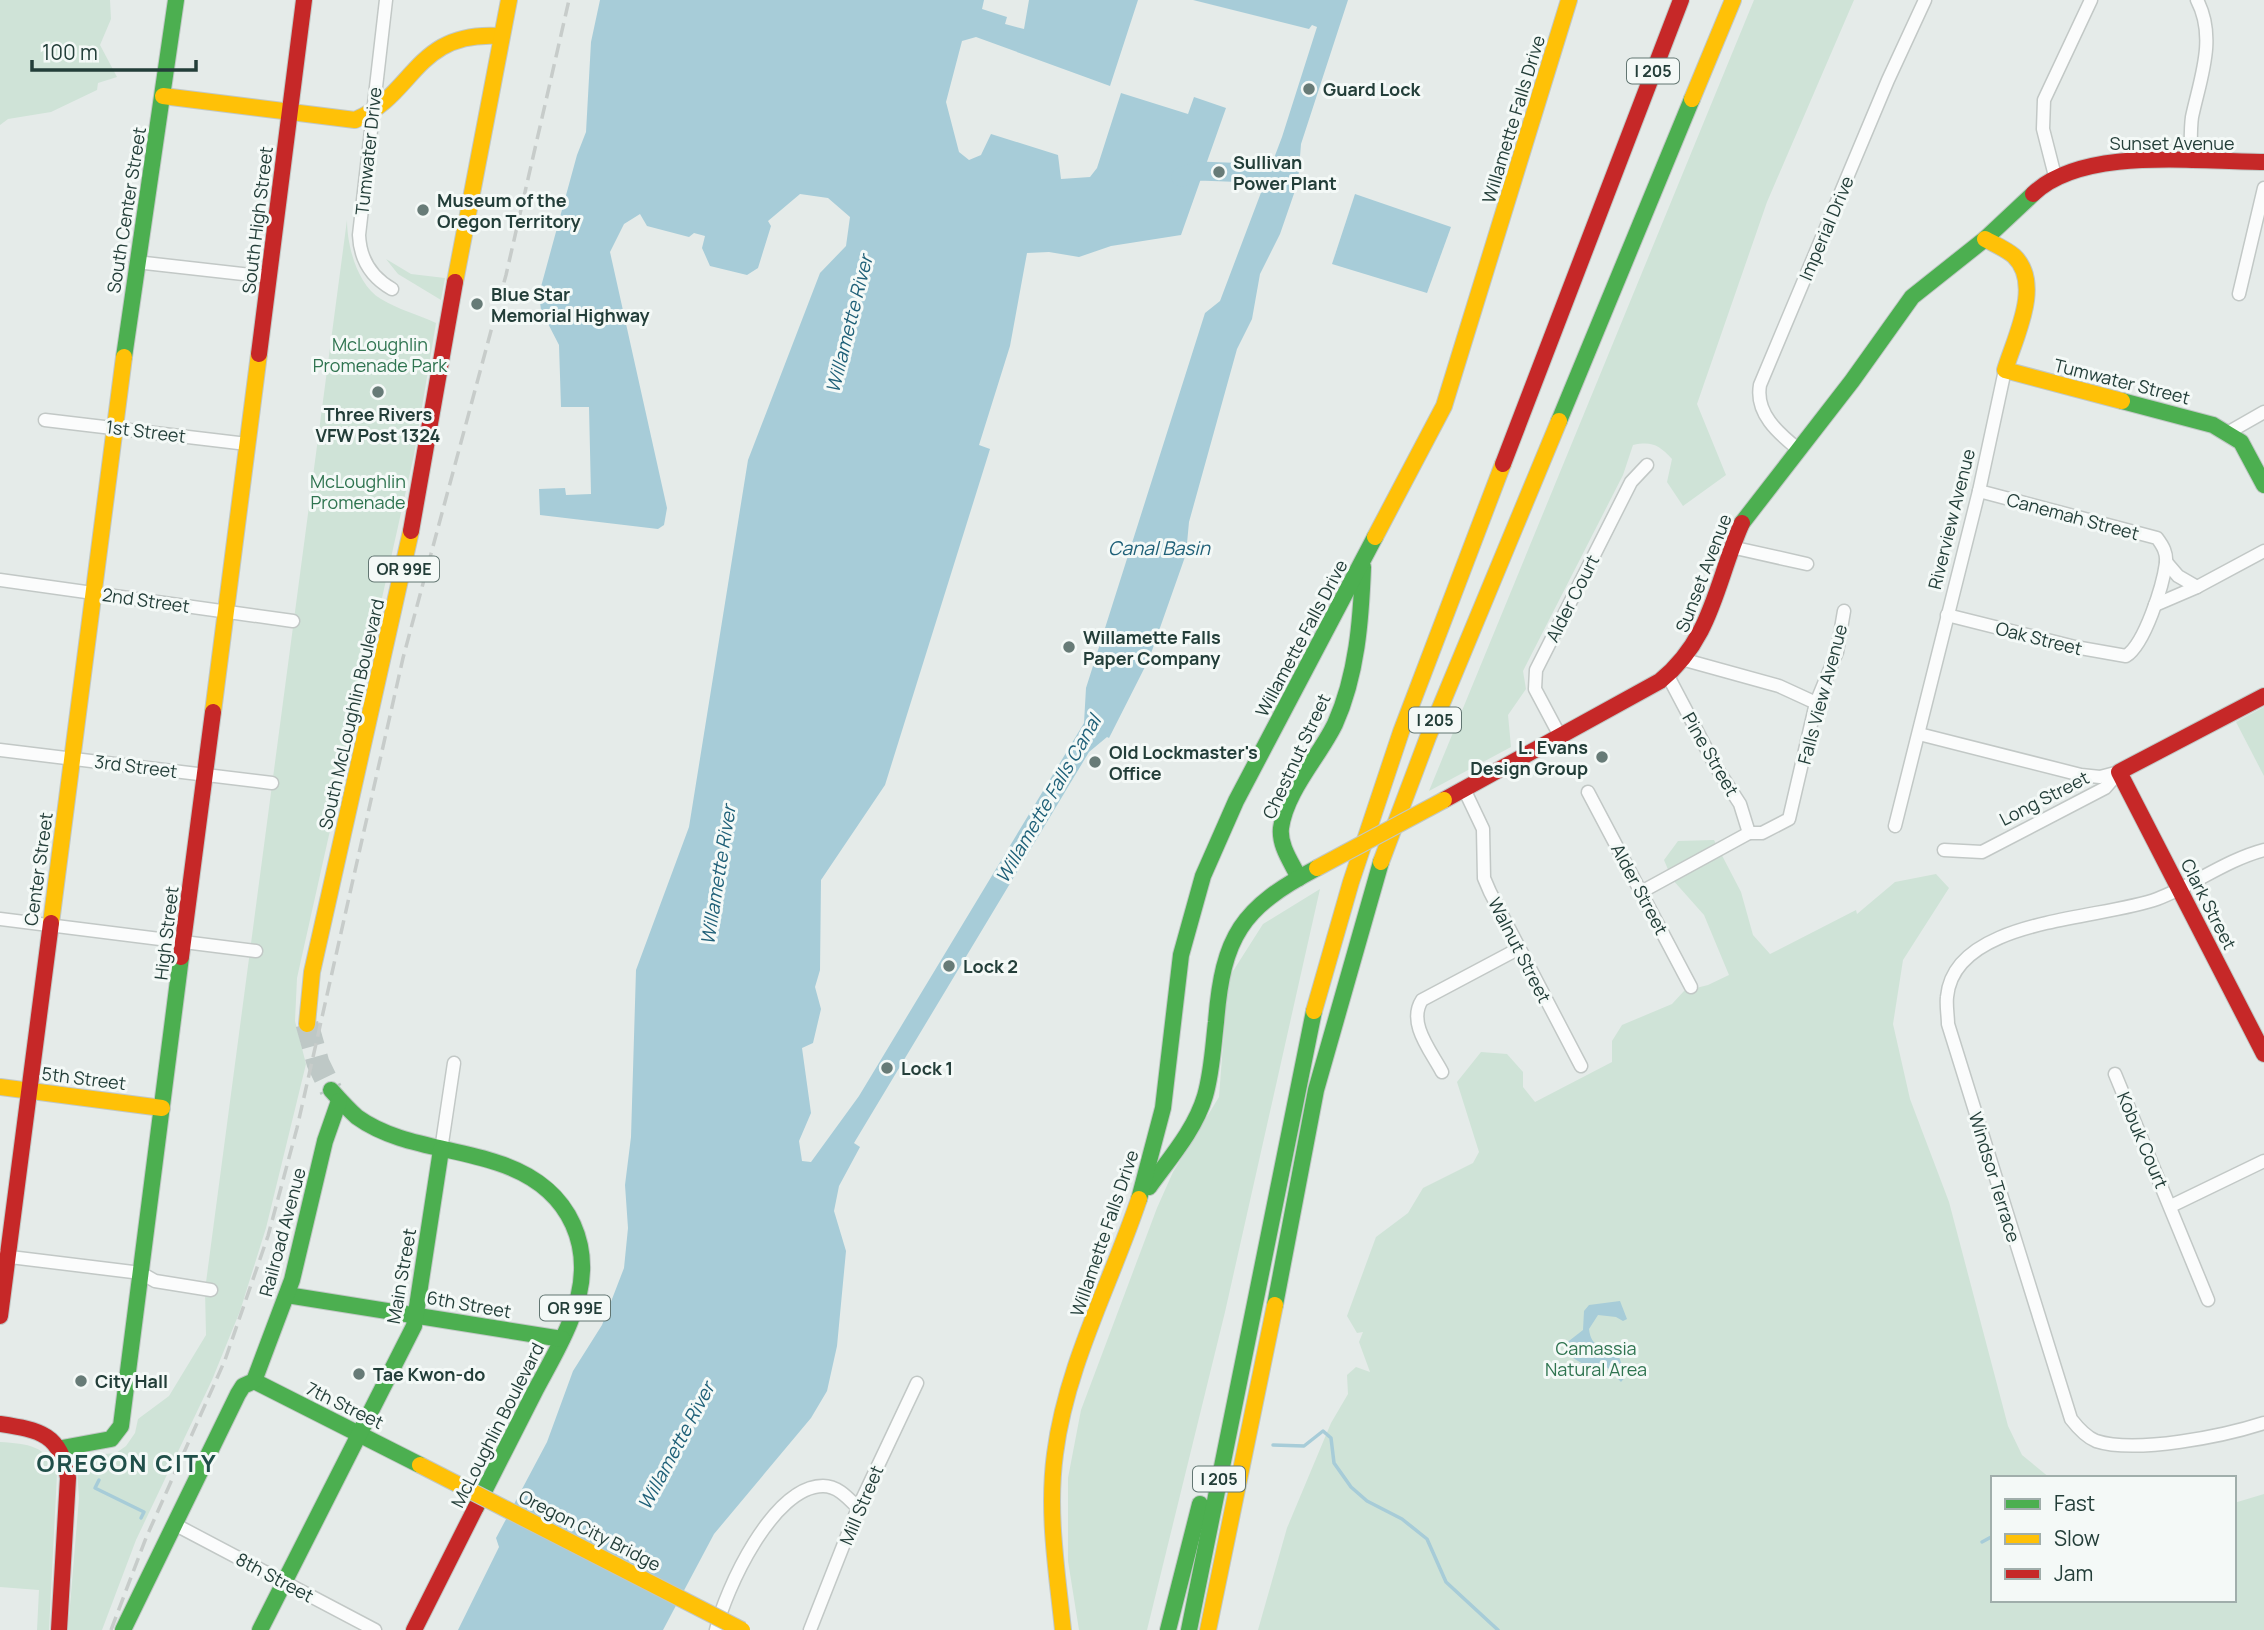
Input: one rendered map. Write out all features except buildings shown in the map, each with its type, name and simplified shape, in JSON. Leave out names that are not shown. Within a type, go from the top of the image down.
[{"type":"main road","name":"South Center Street","points":[[115,427],[136,262],[176,0]]},
{"type":"main road","name":"South High Street","points":[[247,444],[304,0]]},
{"type":"main road","name":"South McLoughlin Boulevard","points":[[307,1024],[312,972],[415,516],[500,36],[509,0]]},
{"type":"main road","name":"Willamette Falls Drive","points":[[1063,1630],[1052,1528],[1051,1489],[1058,1436],[1070,1387],[1140,1199],[1159,1126],[1181,956],[1207,865],[1236,801],[1444,407],[1569,0]]},
{"type":"main road","name":"I 205","points":[[1208,1630],[1315,1090],[1378,871],[1444,698],[1733,0]]},
{"type":"main road","name":"I 205","points":[[1189,1630],[1313,1013],[1351,882],[1406,719],[1679,3]]},
{"type":"main road","points":[[163,96],[351,121],[371,111],[453,39],[479,33],[500,36]]},
{"type":"main road","name":"Sunset Avenue","points":[[1140,1199],[1184,1136],[1205,1096],[1227,947],[1248,914],[1265,898],[1299,878],[1668,676],[1685,660],[1700,638],[1731,547],[1744,519],[1852,381],[1912,297],[1986,239],[2024,200],[2055,176],[2096,163],[2264,162]]},
{"type":"main road","name":"Riverview Avenue","points":[[1986,239],[2013,256],[2022,267],[2029,287],[2004,370]]},
{"type":"main road","name":"Tumwater Street","points":[[2004,370],[2204,421],[2229,432]]},
{"type":"main road","name":"Center Street","points":[[0,1315],[4,1256],[115,427]]},
{"type":"main road","points":[[2229,432],[2241,442],[2264,485]]},
{"type":"main road","name":"High Street","points":[[62,1448],[111,1439],[121,1426],[247,444]]},
{"type":"main road","name":"Chestnut Street","points":[[1299,878],[1283,844],[1281,829],[1334,725],[1350,685],[1358,639],[1363,563]]},
{"type":"main road","name":"Long Street","points":[[2119,772],[2264,696]]},
{"type":"main road","name":"Clark Street","points":[[2119,772],[2264,1055]]},
{"type":"main road","name":"5th Street","points":[[0,1087],[162,1108]]},
{"type":"main road","name":"McLoughlin Boulevard","points":[[335,1095],[359,1119],[382,1132],[528,1174],[547,1187],[570,1214],[579,1237],[582,1273],[575,1308],[562,1339],[414,1630]]},
{"type":"main road","name":"Railroad Avenue","points":[[123,1630],[238,1394],[243,1386],[254,1381],[287,1295],[335,1095]]},
{"type":"main road","points":[[1159,1126],[1179,1122],[1205,1096]]},
{"type":"main road","name":"Main Street","points":[[260,1630],[411,1335],[417,1314],[441,1150]]},
{"type":"main road","name":"6th Street","points":[[287,1295],[562,1339]]},
{"type":"main road","points":[[1168,1630],[1220,1423],[1248,1327]]},
{"type":"main road","name":"7th Street","points":[[254,1381],[420,1465]]},
{"type":"main road","points":[[0,1424],[40,1431],[62,1448],[68,1478],[59,1630]]},
{"type":"main road","name":"Oregon City Bridge","points":[[420,1465],[742,1630]]},
{"type":"main road","points":[[1213,1608],[1217,1630]]},
{"type":"street","name":"Tumwater Drive","points":[[386,0],[371,111],[359,245],[374,276],[392,289]]},
{"type":"street","name":"Imperial Drive","points":[[1798,449],[1776,430],[1765,415],[1760,401],[1760,385],[1887,82],[1926,0]]},
{"type":"street","points":[[2055,176],[2043,129],[2044,100],[2091,0]]},
{"type":"street","points":[[2192,161],[2192,117],[2206,51],[2205,26],[2197,0]]},
{"type":"street","points":[[2239,294],[2264,188]]},
{"type":"street","points":[[136,262],[269,277]]},
{"type":"street","name":"Riverview Avenue","points":[[1895,826],[1979,491],[2004,370]]},
{"type":"street","points":[[2229,432],[2264,412]]},
{"type":"street","name":"1st Street","points":[[45,420],[247,444]]},
{"type":"street","name":"Alder Court","points":[[1560,736],[1534,684],[1536,670],[1631,482],[1647,465]]},
{"type":"street","name":"Canemah Street","points":[[1979,491],[2157,538],[2164,547],[2166,562]]},
{"type":"street","points":[[1731,547],[1807,564]]},
{"type":"street","points":[[2155,605],[2197,587],[2264,551]]},
{"type":"street","points":[[2166,562],[2178,576],[2197,587]]},
{"type":"street","points":[[2155,605],[2166,562]]},
{"type":"street","name":"2nd Street","points":[[0,580],[293,621]]},
{"type":"street","name":"Oak Street","points":[[1947,615],[2117,656],[2131,653],[2155,605]]},
{"type":"street","name":"Falls View Avenue","points":[[1749,833],[1762,833],[1789,819],[1816,704],[1837,652],[1844,611]]},
{"type":"street","points":[[1685,660],[1779,686],[1816,704]]},
{"type":"street","name":"Pine Street","points":[[1668,676],[1716,767],[1740,804],[1749,833]]},
{"type":"street","points":[[1919,734],[2081,775],[2100,777],[2119,772]]},
{"type":"street","name":"3rd Street","points":[[0,750],[271,783]]},
{"type":"street","name":"Long Street","points":[[1944,850],[1982,852],[2105,788],[2119,772]]},
{"type":"street","name":"Walnut Street","points":[[1464,789],[1483,829],[1484,878],[1518,949],[1581,1066]]},
{"type":"street","name":"Alder Street","points":[[1588,792],[1691,987]]},
{"type":"street","points":[[1641,892],[1749,833]]},
{"type":"street","name":"Windsor Terrace","points":[[2264,850],[2244,855],[2155,900],[2014,933],[1981,946],[1966,958],[1954,975],[1947,997],[1948,1024],[2068,1411],[2076,1426],[2097,1441],[2136,1443],[2197,1439],[2264,1423]]},
{"type":"street","points":[[0,919],[256,951]]},
{"type":"street","points":[[1442,1072],[1416,1022],[1422,1000],[1518,949]]},
{"type":"street","name":"Main Street","points":[[441,1150],[454,1063]]},
{"type":"street","name":"Kobuk Court","points":[[2115,1074],[2208,1300]]},
{"type":"street","points":[[2171,1206],[2264,1161]]},
{"type":"street","points":[[4,1256],[141,1273],[153,1281],[211,1290]]},
{"type":"street","name":"Mill Street","points":[[810,1630],[858,1508],[917,1383]]},
{"type":"street","points":[[716,1630],[721,1607],[766,1523],[785,1503],[822,1486],[840,1491],[858,1508]]},
{"type":"street","name":"8th Street","points":[[174,1524],[376,1630]]},
{"type":"green space","points":[[0,0],[110,0],[111,19],[100,45],[117,77],[98,83],[97,90],[51,112],[8,119],[0,125]]},
{"type":"green space","points":[[1754,0],[1854,0],[1767,202],[1697,404],[1726,475],[1683,506],[1667,482],[1672,459],[1655,445],[1633,445],[1623,475],[1523,671],[1526,689],[1508,715],[1511,747],[1429,791]]},
{"type":"green space","name":"McLoughlin Promenade","points":[[347,220],[355,264],[373,293],[394,306],[436,323],[414,455],[297,978],[295,1021],[306,1064],[266,1228],[240,1311],[212,1380],[136,1540],[102,1630],[68,1630],[79,1498],[77,1469],[93,1455],[116,1453],[126,1446],[135,1433],[138,1419],[169,1396],[206,1335],[205,1290]]},
{"type":"green space","points":[[386,259],[411,274],[445,278],[441,300],[398,274]]},
{"type":"green space","points":[[2264,707],[2264,776],[2236,722]]},
{"type":"green space","name":"Camassia Natural Area","points":[[1714,840],[1741,892],[1753,935],[1770,954],[1856,910],[1857,914],[1895,882],[1936,874],[1949,888],[1903,960],[1893,1024],[1910,1099],[1949,1202],[2008,1426],[2022,1455],[2048,1476],[1991,1476],[1991,1602],[2236,1602],[2236,1502],[2264,1494],[2264,1630],[1258,1630],[1287,1528],[1331,1423],[1348,1394],[1347,1375],[1356,1367],[1370,1372],[1359,1342],[1363,1332],[1357,1333],[1347,1316],[1376,1237],[1408,1213],[1423,1188],[1473,1163],[1479,1152],[1457,1082],[1481,1052],[1507,1054],[1523,1072],[1523,1087],[1535,1102],[1612,1062],[1612,1041],[1622,1025],[1672,1004],[1684,991],[1708,985],[1729,975],[1704,915],[1672,879],[1664,860],[1678,841]]},
{"type":"green space","points":[[1320,889],[1225,1312],[1147,1630],[1079,1630],[1068,1561],[1068,1478],[1081,1410],[1157,1208],[1173,1172],[1219,1097],[1228,979],[1263,924]]},
{"type":"green space","points":[[0,1442],[35,1448],[48,1457],[57,1474],[49,1630],[37,1630],[39,1590],[0,1587]]},
{"type":"water","points":[[600,0],[984,0],[982,9],[1007,17],[1005,24],[1024,29],[1029,0],[1138,0],[1110,86],[976,37],[962,41],[946,102],[959,152],[969,160],[981,155],[991,134],[1058,155],[1061,179],[1090,177],[1097,168],[1121,93],[1188,114],[1194,97],[1226,108],[1181,235],[1111,246],[1079,257],[1049,252],[1027,253],[1010,346],[979,445],[990,449],[885,785],[821,880],[820,970],[815,987],[821,1009],[813,1043],[802,1048],[811,1113],[799,1141],[802,1161],[811,1162],[859,1096],[1084,723],[1086,688],[1205,313],[1220,301],[1282,137],[1317,27],[1312,25],[1309,29],[1193,0],[1348,0],[1301,144],[1298,182],[1280,234],[1260,274],[1252,319],[1237,349],[1189,522],[1186,554],[1149,659],[1109,738],[1089,752],[854,1143],[860,1147],[839,1186],[834,1211],[846,1251],[837,1346],[827,1391],[811,1418],[714,1534],[663,1630],[458,1630],[499,1547],[496,1538],[547,1442],[573,1371],[602,1325],[624,1268],[628,1228],[625,1185],[631,1137],[636,970],[689,827],[748,460],[820,273],[846,246],[850,217],[828,198],[800,194],[768,221],[771,226],[758,268],[747,275],[710,266],[702,248],[705,236],[694,233],[689,237],[647,226],[640,214],[624,224],[610,252],[667,508],[664,525],[658,529],[540,515],[539,489],[565,488],[566,495],[591,494],[589,407],[561,407],[559,345],[541,310],[539,294],[577,155],[586,132],[591,42]]},
{"type":"water","points":[[1355,194],[1451,227],[1427,293],[1332,264]]},
{"type":"water","points":[[1620,1301],[1627,1319],[1623,1321],[1616,1317],[1598,1315],[1589,1329],[1595,1343],[1618,1354],[1626,1376],[1621,1382],[1604,1364],[1583,1364],[1568,1355],[1565,1344],[1583,1330],[1584,1311],[1589,1305]]},
{"type":"waterway","points":[[1181,177],[1199,171],[1280,174]]},
{"type":"waterway","points":[[1273,1445],[1304,1446],[1323,1431],[1331,1438],[1334,1463],[1351,1487],[1367,1501],[1402,1519],[1427,1539],[1446,1582],[1498,1630]]},
{"type":"waterway","points":[[89,1464],[100,1470]]},
{"type":"waterway","points":[[99,1480],[95,1488],[144,1512],[141,1518]]},
{"type":"waterway","points":[[1982,1542],[1991,1537]]},
{"type":"tunnel","points":[[307,1024],[318,1063],[331,1090]]},
{"type":"railway","points":[[111,1630],[146,1538],[225,1360],[268,1236],[297,1128],[403,658],[506,275],[569,0]]},
{"type":"traffic: fast","points":[[124,357],[176,0]]},
{"type":"traffic: fast","points":[[1559,421],[1692,99]]},
{"type":"traffic: fast","points":[[1742,523],[1852,381],[1912,297],[1985,239],[2033,194]]},
{"type":"traffic: fast","points":[[2122,401],[2213,425],[2241,442],[2264,485]]},
{"type":"traffic: fast","points":[[1139,1199],[1163,1108],[1181,955],[1203,876],[1236,801],[1375,537]]},
{"type":"traffic: fast","points":[[1299,878],[1284,848],[1281,828],[1289,801],[1335,724],[1348,686],[1356,647],[1363,567]]},
{"type":"traffic: fast","points":[[1275,1305],[1316,1090],[1381,862]]},
{"type":"traffic: fast","points":[[1149,1187],[1173,1155],[1201,1109],[1211,1069],[1219,992],[1231,946],[1253,912],[1270,897],[1317,868]]},
{"type":"traffic: fast","points":[[62,1448],[111,1439],[121,1426],[181,957]]},
{"type":"traffic: fast","points":[[1189,1630],[1314,1011]]},
{"type":"traffic: fast","points":[[331,1090],[357,1117],[389,1134],[498,1163],[524,1174],[545,1188],[561,1205],[573,1224],[580,1246],[582,1270],[579,1295],[570,1322],[476,1507]]},
{"type":"traffic: fast","points":[[123,1630],[238,1394],[243,1386],[254,1381],[292,1280],[325,1141],[339,1101]]},
{"type":"traffic: fast","points":[[260,1630],[414,1326],[441,1150]]},
{"type":"traffic: fast","points":[[287,1295],[562,1339]]},
{"type":"traffic: fast","points":[[254,1381],[420,1465]]},
{"type":"traffic: fast","points":[[1168,1630],[1200,1504]]},
{"type":"traffic: slow","points":[[455,282],[509,0]]},
{"type":"traffic: slow","points":[[1375,537],[1444,406],[1569,0]]},
{"type":"traffic: slow","points":[[1692,99],[1733,0]]},
{"type":"traffic: slow","points":[[163,96],[355,120],[375,109],[418,66],[450,43],[472,37],[500,36]]},
{"type":"traffic: slow","points":[[1985,239],[2014,256],[2026,281],[2024,311],[2005,370],[2122,401]]},
{"type":"traffic: slow","points":[[213,712],[259,354]]},
{"type":"traffic: slow","points":[[51,923],[124,357]]},
{"type":"traffic: slow","points":[[1381,862],[1428,737],[1559,421]]},
{"type":"traffic: slow","points":[[1314,1011],[1351,882],[1401,732],[1503,464]]},
{"type":"traffic: slow","points":[[307,1024],[312,972],[411,531]]},
{"type":"traffic: slow","points":[[1317,868],[1444,800]]},
{"type":"traffic: slow","points":[[0,1087],[162,1108]]},
{"type":"traffic: slow","points":[[1063,1630],[1054,1542],[1052,1498],[1055,1454],[1061,1421],[1079,1357],[1139,1199]]},
{"type":"traffic: slow","points":[[1208,1630],[1275,1305]]},
{"type":"traffic: slow","points":[[420,1465],[742,1630]]},
{"type":"traffic: jam","points":[[259,354],[304,0]]},
{"type":"traffic: jam","points":[[1503,464],[1681,0]]},
{"type":"traffic: jam","points":[[2033,194],[2055,179],[2081,169],[2110,163],[2175,159],[2264,162]]},
{"type":"traffic: jam","points":[[411,531],[455,282]]},
{"type":"traffic: jam","points":[[1444,800],[1660,681],[1678,664],[1702,627],[1742,523]]},
{"type":"traffic: jam","points":[[2264,696],[2119,772],[2264,1054]]},
{"type":"traffic: jam","points":[[181,957],[213,712]]},
{"type":"traffic: jam","points":[[0,1316],[51,923]]},
{"type":"traffic: jam","points":[[0,1424],[27,1429],[46,1437],[54,1443],[65,1463],[68,1478],[59,1630]]},
{"type":"traffic: jam","points":[[414,1630],[476,1507]]},
{"type":"place","name":"Guard Lock","points":[[1309,89]]},
{"type":"place","name":"Sullivan Power Plant","points":[[1219,172]]},
{"type":"place","name":"Museum of the Oregon Territory","points":[[423,210]]},
{"type":"place","name":"Blue Star Memorial Highway","points":[[477,304]]},
{"type":"place","name":"Three Rivers VFW Post 1324","points":[[378,392]]},
{"type":"place","name":"Willamette Falls Paper Company","points":[[1069,647]]},
{"type":"place","name":"L. Evans Design Group","points":[[1602,757]]},
{"type":"place","name":"Old Lockmaster's Office","points":[[1095,762]]},
{"type":"place","name":"Lock 2","points":[[949,966]]},
{"type":"place","name":"Lock 1","points":[[887,1068]]},
{"type":"place","name":"Tae Kwon-do","points":[[359,1374]]},
{"type":"place","name":"City Hall","points":[[81,1381]]},
{"type":"district","name":"OREGON CITY","points":[[127,1462]]},
{"type":"water label","name":"Willamette River","points":[[849,324]]},
{"type":"water label","name":"Canal Basin","points":[[1159,548]]},
{"type":"water label","name":"Willamette Falls Canal","points":[[1048,799]]},
{"type":"water label","name":"Willamette River","points":[[718,875]]},
{"type":"water label","name":"Willamette River","points":[[676,1446]]},
{"type":"park label","name":"McLoughlin Promenade Park","points":[[380,354]]}]
